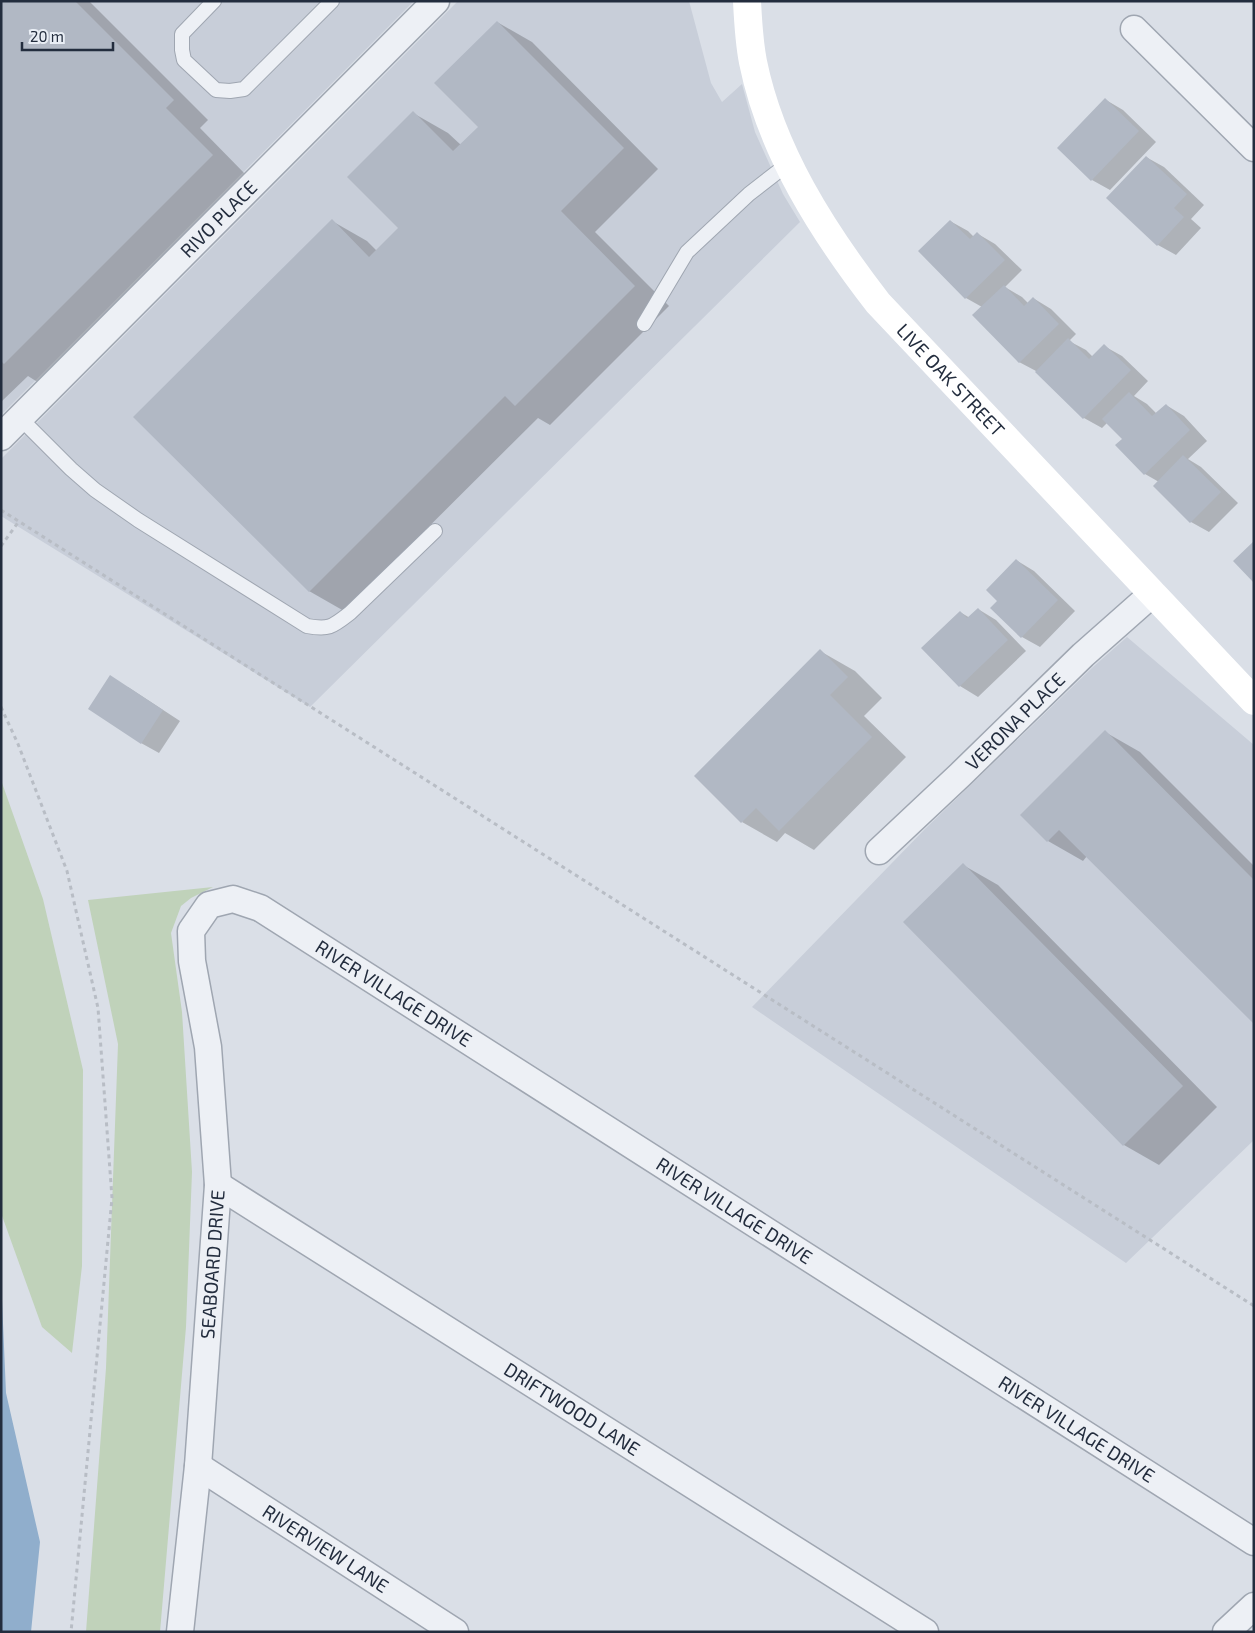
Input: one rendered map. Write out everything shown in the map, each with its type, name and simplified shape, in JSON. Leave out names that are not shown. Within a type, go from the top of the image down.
[{"type":"street","name":"RIVO PLACE","points":[[1,437],[436,1]]},
{"type":"street","name":"LIVE OAK STREET","points":[[747,1],[754,62],[771,124],[799,186],[851,267],[878,302],[1254,701]]},
{"type":"street","points":[[1134,30],[1254,148]]},
{"type":"street","name":"VERONA PLACE","points":[[879,851],[1083,655],[1152,594]]},
{"type":"street","name":"RIVER VILLAGE DRIVE","points":[[209,905],[232,899],[260,908],[1254,1542]]},
{"type":"street","name":"SEABOARD DRIVE","points":[[180,1632],[198,1466],[218,1185],[208,1047],[192,961],[191,931],[209,905]]},
{"type":"street","name":"DRIFTWOOD LANE","points":[[218,1185],[925,1632]]},
{"type":"street","name":"RIVERVIEW LANE","points":[[198,1466],[455,1632]]},
{"type":"street","points":[[1226,1632],[1254,1606]]},
{"type":"lane","points":[[214,1],[182,34],[182,50],[184,60],[216,90],[230,91],[244,89],[332,1]]},
{"type":"lane","points":[[644,324],[687,252],[749,194],[789,163]]},
{"type":"lane","points":[[20,418],[70,469],[95,490],[138,520],[306,626],[323,629],[336,625],[350,614],[435,531]]},
{"type":"path","points":[[1,510],[1254,1306]]},
{"type":"path","points":[[1,546],[19,521]]},
{"type":"path","points":[[1,708],[18,744],[68,871],[98,1008],[112,1198],[71,1632]]},
{"type":"shaded area","points":[[1,1],[414,1],[1,415]]},
{"type":"shaded area","points":[[458,1],[689,1],[711,83],[722,102],[742,84],[755,132],[783,194],[800,222],[310,707],[1,516],[1,459]]},
{"type":"shaded area","points":[[1127,637],[1254,745],[1254,1140],[1126,1263],[752,1007],[925,829],[1093,667]]},
{"type":"green space","points":[[1,780],[43,899],[83,1070],[82,1266],[72,1353],[42,1327],[1,1213]]},
{"type":"green space","points":[[213,887],[191,898],[181,906],[171,933],[182,1012],[192,1172],[186,1327],[160,1632],[86,1632],[106,1368],[118,1044],[88,900]]},
{"type":"water","points":[[1,1277],[6,1393],[40,1542],[31,1632],[1,1632]]},
{"type":"building","points":[[1,1],[75,1],[174,100],[166,108],[213,155],[4,364],[1,361]]},
{"type":"building","points":[[497,21],[624,148],[561,211],[635,286],[515,406],[505,396],[309,592],[133,417],[332,219],[369,257],[398,228],[347,177],[413,111],[453,151],[478,127],[434,83]]},
{"type":"building","points":[[1105,98],[1139,131],[1091,181],[1057,148]]},
{"type":"building","points":[[1146,156],[1187,194],[1174,208],[1184,217],[1157,246],[1106,198]]},
{"type":"building","points":[[950,220],[970,239],[977,232],[1005,260],[965,299],[918,251]]},
{"type":"building","points":[[1004,285],[1024,306],[1033,297],[1059,324],[1019,363],[972,315]]},
{"type":"building","points":[[1068,338],[1089,359],[1104,344],[1131,370],[1083,419],[1035,372]]},
{"type":"building","points":[[1129,392],[1152,416],[1166,404],[1190,430],[1144,475],[1115,445],[1122,439],[1102,419]]},
{"type":"building","points":[[1183,455],[1221,492],[1190,523],[1153,486]]},
{"type":"building","points":[[1254,541],[1254,583],[1233,561]]},
{"type":"building","points":[[1016,559],[1058,600],[1021,638],[990,608],[997,601],[986,590]]},
{"type":"building","points":[[978,608],[1008,640],[959,687],[921,648],[960,611],[967,618]]},
{"type":"building","points":[[820,649],[848,677],[830,695],[872,737],[779,831],[756,808],[741,823],[694,776]]},
{"type":"building","points":[[110,675],[163,710],[141,744],[88,709]]},
{"type":"building","points":[[1105,730],[1254,880],[1254,1024],[1059,830],[1047,842],[1020,815]]},
{"type":"building","points":[[963,863],[1183,1086],[1123,1146],[903,922]]}]
